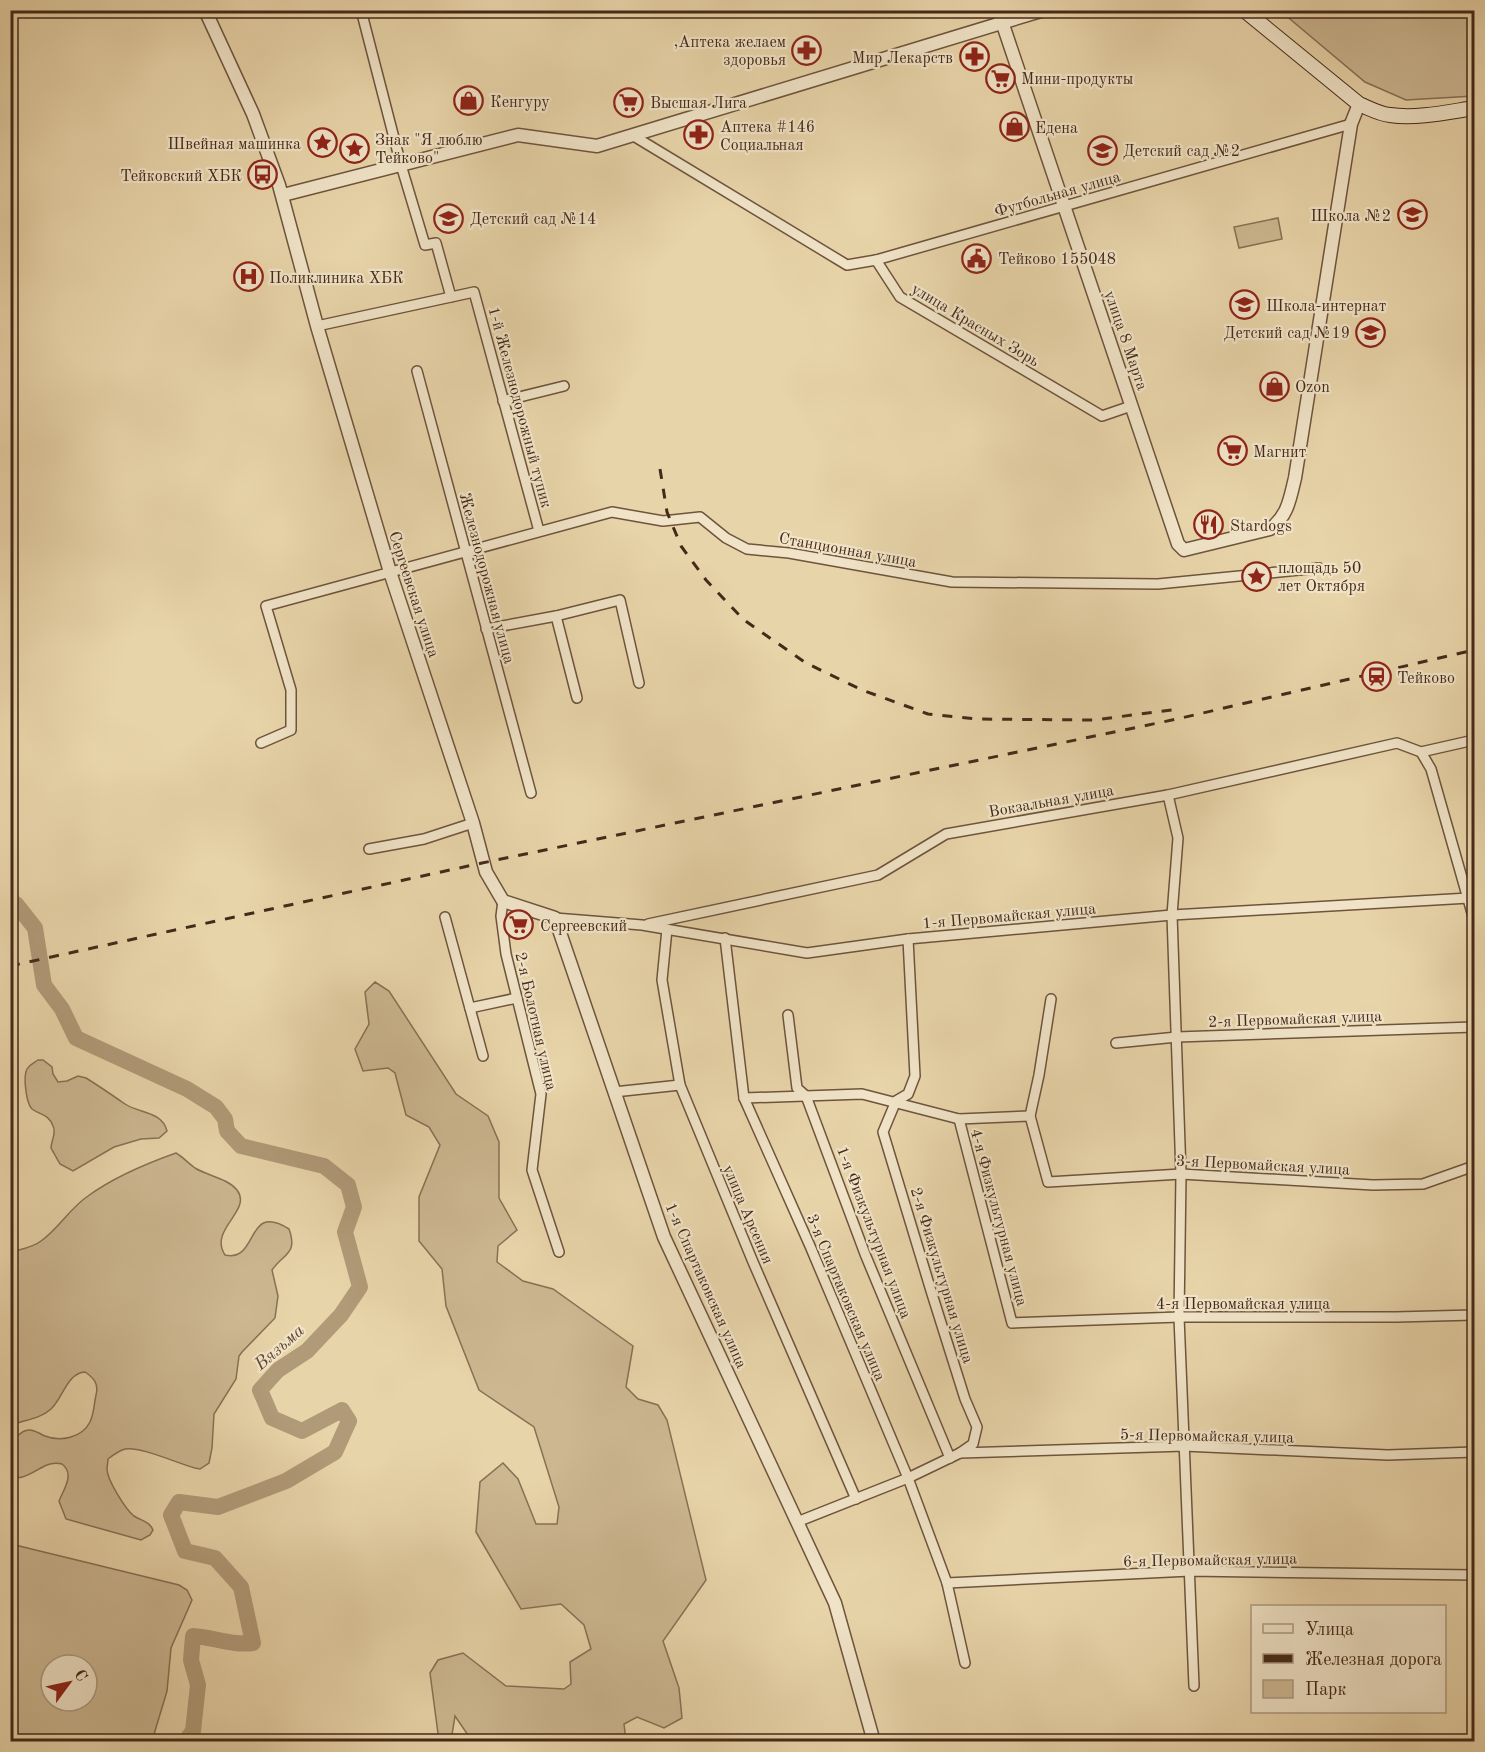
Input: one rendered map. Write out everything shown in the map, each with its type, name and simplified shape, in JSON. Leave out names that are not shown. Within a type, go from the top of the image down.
[{"type":"main road","points":[[1244,10],[1359,104],[1390,115],[1437,113],[1474,108]]},
{"type":"street","name":"Сергеевская улица","points":[[205,10],[253,114],[283,195],[317,326],[390,572],[473,824],[486,872],[503,902]]},
{"type":"street","points":[[317,326],[451,297],[436,243],[425,245],[401,165],[361,10]]},
{"type":"street","points":[[283,195],[518,135],[597,146],[1000,16],[1044,10]]},
{"type":"street","name":"улица 8 Марта","points":[[1000,16],[1178,544],[1184,550],[1270,529],[1278,524],[1286,511],[1294,478],[1351,124]]},
{"type":"street","points":[[1351,124],[1359,104]]},
{"type":"street","name":"Футбольная улица","points":[[876,260],[1351,124]]},
{"type":"street","points":[[632,135],[847,265],[876,260]]},
{"type":"street","name":"улица Красных Зорь","points":[[876,260],[900,297],[1102,416],[1131,406]]},
{"type":"street","name":"1-й Железнодорожный тупик","points":[[451,297],[474,292],[539,531]]},
{"type":"street","name":"Железнодорожная улица","points":[[417,371],[531,792]]},
{"type":"street","points":[[503,400],[564,386]]},
{"type":"street","name":"Станционная улица","points":[[261,742],[291,730],[291,690],[266,606],[612,512],[663,521],[700,517],[726,538],[747,549],[793,553],[952,582],[1158,584],[1319,568]]},
{"type":"street","points":[[486,629],[556,616],[620,600],[639,683]]},
{"type":"street","points":[[556,616],[577,698]]},
{"type":"street","name":"Вокзальная улица","points":[[642,925],[878,875],[946,834],[1168,795],[1397,743],[1421,752],[1474,740]]},
{"type":"street","points":[[1421,752],[1431,769],[1474,920]]},
{"type":"street","points":[[1168,795],[1179,838],[1172,915],[1181,1174],[1179,1317],[1194,1686]]},
{"type":"street","points":[[369,849],[424,839],[473,824]]},
{"type":"street","name":"1-я Первомайская улица","points":[[555,918],[642,925],[807,952],[908,939],[1172,915],[1469,898]]},
{"type":"street","points":[[503,902],[555,918]]},
{"type":"street","name":"2-я Болотная улица","points":[[503,902],[501,916],[504,944],[541,1094],[532,1170],[559,1252]]},
{"type":"street","points":[[445,917],[483,1056]]},
{"type":"street","name":"1-я Спартаковская улица","points":[[555,918],[664,1236],[835,1603],[874,1742]]},
{"type":"street","name":"улица Арсения","points":[[667,929],[662,980],[680,1085],[753,1262],[856,1499]]},
{"type":"street","name":"3-я Спартаковская улица","points":[[725,938],[744,1098],[810,1246],[908,1478],[947,1583],[965,1663]]},
{"type":"street","name":"2-я Физкультурная улица","points":[[908,939],[915,1076],[908,1094],[896,1101],[883,1132],[948,1346],[976,1427],[973,1444],[960,1453]]},
{"type":"street","points":[[470,1008],[517,998]]},
{"type":"street","points":[[744,1098],[862,1094],[959,1119],[1030,1116],[1051,999]]},
{"type":"street","name":"1-я Физкультурная улица","points":[[789,1015],[797,1089],[806,1096],[865,1254],[950,1458]]},
{"type":"street","name":"2-я Первомайская улица","points":[[1116,1043],[1177,1037],[1474,1027]]},
{"type":"street","points":[[614,1092],[680,1085]]},
{"type":"street","name":"3-я Первомайская улица","points":[[1030,1116],[1048,1182],[1181,1174],[1373,1185],[1423,1184],[1474,1166]]},
{"type":"street","name":"4-я Физкультурная улица","points":[[959,1119],[1012,1323]]},
{"type":"street","name":"4-я Первомайская улица","points":[[1012,1323],[1179,1317],[1474,1315]]},
{"type":"street","name":"5-я Первомайская улица","points":[[797,1522],[908,1478],[960,1453],[1184,1446],[1388,1455],[1474,1452]]},
{"type":"street","name":"6-я Первомайская улица","points":[[947,1583],[1190,1571],[1474,1575]]},
{"type":"green space","points":[[1288,10],[1474,11],[1474,96],[1406,100],[1365,82],[1284,14]]},
{"type":"green space","points":[[1278,218],[1282,239],[1239,248],[1234,227]]},
{"type":"green space","points":[[375,982],[389,991],[456,1094],[488,1116],[499,1142],[499,1198],[517,1230],[498,1246],[497,1262],[523,1281],[553,1289],[633,1346],[626,1387],[638,1399],[658,1405],[667,1420],[706,1580],[663,1641],[679,1688],[682,1718],[664,1728],[637,1717],[624,1724],[626,1741],[472,1741],[455,1716],[451,1741],[439,1741],[430,1673],[438,1660],[463,1653],[506,1686],[564,1689],[571,1684],[570,1662],[591,1649],[584,1625],[561,1604],[521,1609],[476,1532],[480,1482],[503,1463],[518,1479],[536,1524],[557,1524],[559,1507],[534,1427],[479,1390],[446,1306],[442,1269],[419,1241],[419,1197],[440,1145],[429,1127],[406,1115],[395,1073],[388,1068],[363,1071],[355,1049],[369,1024],[365,992]]},
{"type":"green space","points":[[38,1060],[43,1060],[52,1067],[58,1082],[78,1076],[86,1078],[130,1107],[155,1116],[164,1124],[167,1131],[159,1138],[141,1139],[114,1147],[73,1171],[60,1164],[51,1148],[54,1129],[51,1122],[47,1117],[32,1109],[27,1096],[26,1072],[29,1066]]},
{"type":"green space","points":[[176,1153],[195,1168],[228,1183],[237,1190],[240,1198],[239,1205],[222,1237],[221,1246],[225,1255],[236,1255],[243,1250],[258,1227],[265,1222],[275,1222],[289,1229],[292,1244],[288,1253],[272,1270],[278,1296],[275,1318],[239,1356],[236,1379],[214,1414],[209,1463],[200,1469],[132,1449],[125,1449],[108,1459],[107,1469],[113,1487],[131,1513],[147,1523],[153,1530],[150,1535],[141,1540],[66,1519],[59,1501],[68,1477],[68,1472],[62,1464],[49,1464],[27,1476],[12,1475],[10,1450],[16,1437],[28,1430],[57,1439],[82,1432],[91,1419],[97,1388],[88,1374],[79,1373],[69,1381],[51,1409],[37,1417],[11,1425],[11,1252],[30,1247],[41,1241],[82,1201],[108,1183],[141,1166]]},
{"type":"green space","points":[[11,1544],[179,1585],[187,1590],[192,1600],[171,1648],[167,1691],[152,1741],[11,1741]]},
{"type":"waterway","name":"Вязьма","points":[[10,902],[16,904],[35,928],[44,985],[62,1009],[76,1038],[187,1089],[216,1107],[225,1119],[227,1131],[241,1146],[324,1166],[348,1185],[354,1207],[345,1232],[360,1287],[341,1315],[307,1351],[278,1370],[260,1390],[272,1418],[302,1431],[342,1410],[349,1421],[335,1452],[286,1481],[218,1507],[179,1502],[171,1515],[185,1551],[215,1558],[241,1587],[253,1643],[193,1636],[191,1660],[198,1685],[193,1731],[185,1742]]},
{"type":"railway","points":[[660,469],[667,512],[681,546],[706,580],[744,620],[806,663],[862,690],[928,714],[977,719],[1094,720],[1179,709]]},
{"type":"railway","points":[[10,966],[482,863],[1177,719],[1474,650]]},
{"type":"place","name":",Аптека желаем здоровья","points":[[807,50]]},
{"type":"place","name":"Мир Лекарств","points":[[974,57]]},
{"type":"place","name":"Мини-продукты","points":[[1000,78]]},
{"type":"place","name":"Кенгуру","points":[[469,101]]},
{"type":"place","name":"Высшая Лига","points":[[629,102]]},
{"type":"place","name":"Едена","points":[[1014,127]]},
{"type":"place","name":"Аптека #146 Социальная","points":[[699,135]]},
{"type":"place","name":"Швейная машинка","points":[[322,143]]},
{"type":"place","name":"Знак \"Я люблю Тейково\"","points":[[354,148]]},
{"type":"place","name":"Детский сад №2","points":[[1102,150]]},
{"type":"place","name":"Тейковский ХБК","points":[[263,175]]},
{"type":"place","name":"Школа №2","points":[[1412,215]]},
{"type":"place","name":"Детский сад №14","points":[[449,218]]},
{"type":"place","name":"Тейково 155048","points":[[977,258]]},
{"type":"place","name":"Поликлиника ХБК","points":[[248,277]]},
{"type":"place","name":"Школа-интернат","points":[[1245,305]]},
{"type":"place","name":"Детский сад №19","points":[[1371,332]]},
{"type":"place","name":"Ozon","points":[[1274,386]]},
{"type":"place","name":"Магнит","points":[[1232,451]]},
{"type":"place","name":"Stardogs","points":[[1209,525]]},
{"type":"place","name":"площадь 50 лет Октября","points":[[1257,576]]},
{"type":"place","name":"Тейково","points":[[1376,677]]},
{"type":"place","name":"Сергеевский","points":[[519,925]]}]
